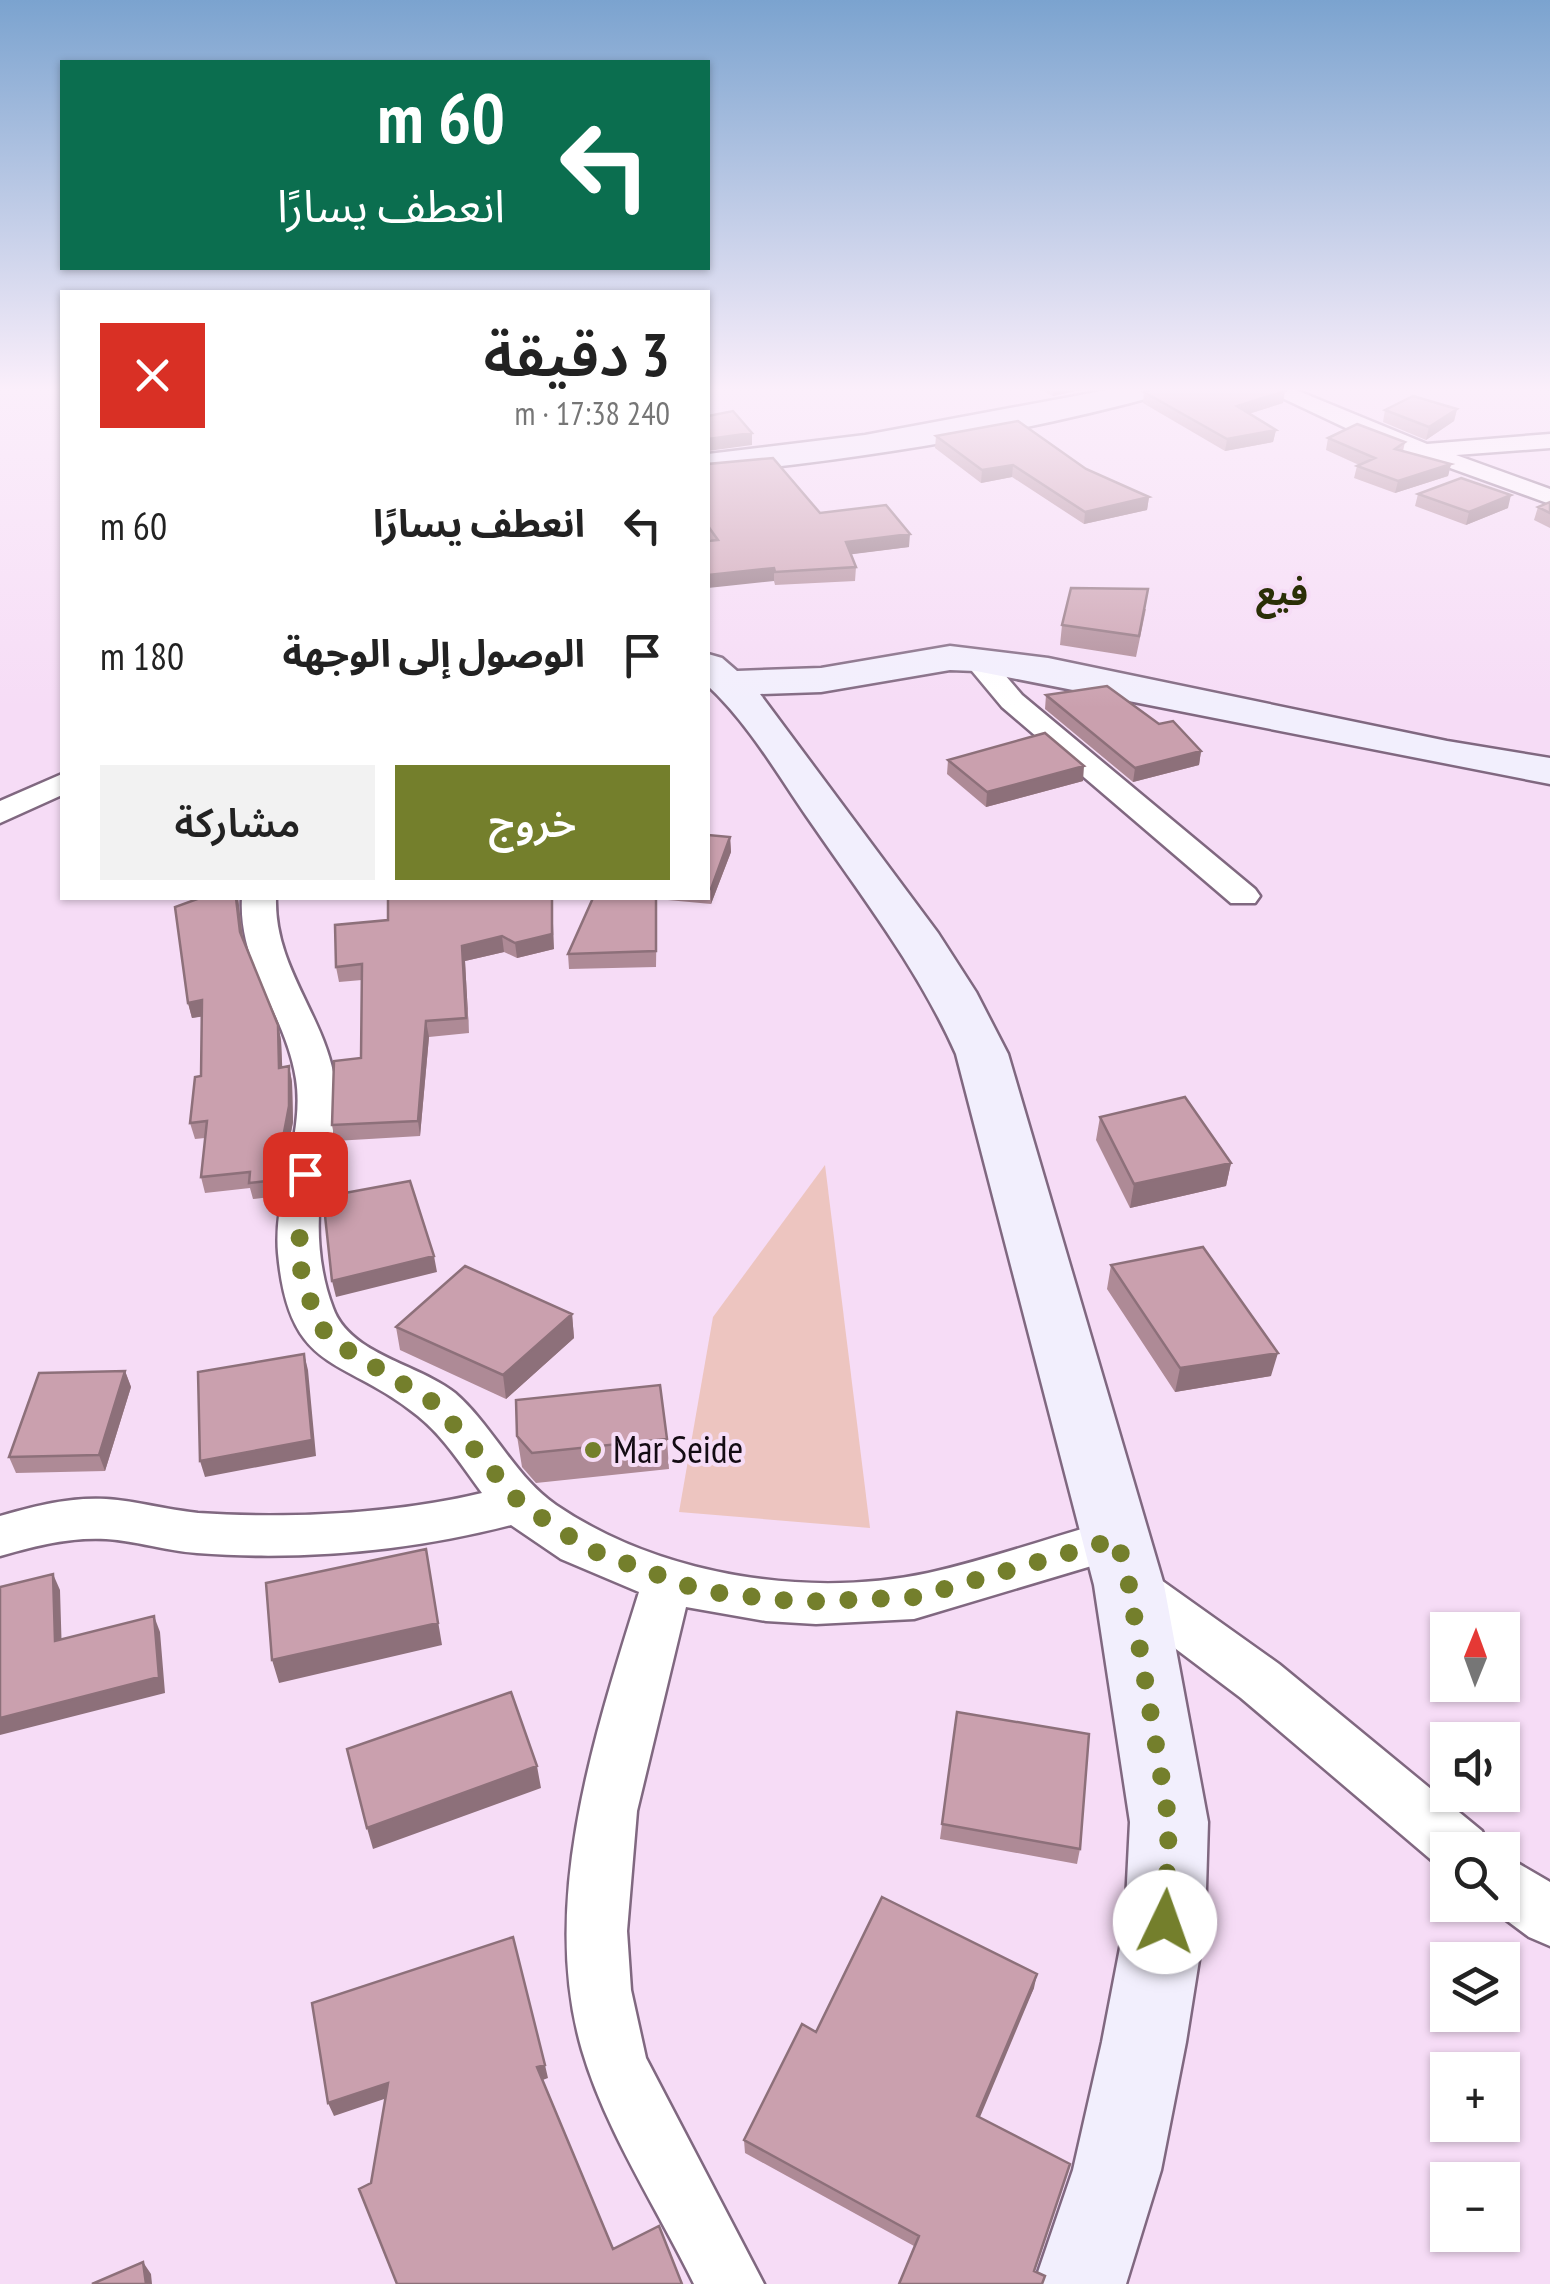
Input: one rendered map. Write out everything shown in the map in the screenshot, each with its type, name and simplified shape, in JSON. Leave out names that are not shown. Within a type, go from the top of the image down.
[{"type":"street","points":[[715,679],[821,680],[950,658],[976,659],[1086,678],[1447,754],[1550,771]]},
{"type":"street","points":[[976,659],[1012,701],[1244,896]]},
{"type":"street","points":[[715,679],[923,943],[962,1004],[982,1054],[1123,1562],[1169,1822],[1165,1922],[1117,2170],[1080,2284]]},
{"type":"street","points":[[0,813],[60,785]]},
{"type":"street","points":[[258,900],[255,926],[314,1065],[317,1122],[299,1195],[300,1266],[316,1320],[331,1340],[436,1404],[520,1503],[588,1549],[668,1580],[702,1591],[800,1602],[917,1597],[1123,1562]]},
{"type":"street","points":[[0,1536],[53,1521],[105,1520],[198,1533],[371,1531],[436,1524],[520,1503]]},
{"type":"street","points":[[1123,1562],[1440,1832]]},
{"type":"street","points":[[668,1580],[632,1695],[604,1862],[600,1998],[612,2048],[632,2097],[730,2284]]},
{"type":"street","points":[[1520,1895],[1550,1917]]},
{"type":"shaded area","points":[[825,1165],[870,1528],[679,1512],[713,1317]]},
{"type":"building","points":[[710,495],[804,495],[820,513],[886,505],[910,534],[846,542],[856,567],[775,572],[774,568],[710,575],[710,541],[718,540],[710,529]]},
{"type":"building","points":[[1058,495],[1149,497],[1085,512]]},
{"type":"building","points":[[1420,495],[1511,495],[1469,512]]},
{"type":"building","points":[[1550,502],[1550,513],[1538,507]]},
{"type":"building","points":[[1071,588],[1148,589],[1139,636],[1062,625]]},
{"type":"building","points":[[1107,686],[1159,724],[1173,721],[1201,751],[1135,768],[1046,695]]},
{"type":"building","points":[[1045,733],[1084,766],[987,792],[948,760]]},
{"type":"building","points":[[710,835],[730,837],[711,889]]},
{"type":"building","points":[[194,900],[236,900],[240,932],[278,1025],[279,1068],[289,1066],[289,1106],[275,1180],[249,1183],[250,1172],[201,1177],[207,1121],[190,1123],[195,1077],[201,1076],[202,1000],[188,1003],[175,907]]},
{"type":"building","points":[[388,900],[552,900],[552,934],[515,943],[502,936],[462,946],[466,1018],[426,1021],[418,1121],[332,1125],[334,1061],[361,1058],[362,964],[336,967],[335,925],[388,920]]},
{"type":"building","points":[[592,900],[656,900],[656,951],[568,954]]},
{"type":"building","points":[[1185,1097],[1231,1163],[1134,1184],[1100,1117]]},
{"type":"building","points":[[410,1181],[434,1256],[332,1281],[323,1197]]},
{"type":"building","points":[[1203,1247],[1278,1353],[1180,1368],[1111,1265]]},
{"type":"building","points":[[465,1266],[572,1314],[503,1375],[396,1327]]},
{"type":"building","points":[[304,1354],[312,1440],[200,1461],[198,1372]]},
{"type":"building","points":[[125,1371],[99,1455],[9,1457],[39,1373]]},
{"type":"building","points":[[660,1385],[667,1439],[532,1453],[517,1436],[516,1400]]},
{"type":"building","points":[[426,1549],[438,1623],[272,1660],[266,1583]]},
{"type":"building","points":[[53,1574],[55,1641],[154,1616],[159,1677],[0,1718],[0,1587]]},
{"type":"building","points":[[511,1692],[537,1766],[367,1828],[347,1749]]},
{"type":"building","points":[[957,1712],[1089,1734],[1080,1849],[942,1824]]},
{"type":"building","points":[[882,1897],[1037,1974],[977,2116],[1070,2164],[1034,2271],[1045,2276],[1042,2284],[899,2284],[919,2236],[744,2140],[802,2024],[816,2032]]},
{"type":"building","points":[[513,1937],[545,2065],[537,2067],[613,2249],[659,2226],[682,2284],[397,2284],[359,2189],[371,2183],[388,2083],[328,2103],[312,2003]]},
{"type":"building","points":[[143,2262],[146,2284],[92,2284]]},
{"type":"place","name":"Mar Seide","points":[[593,1450]]},
{"type":"district","name":"فيع","points":[[1282,593]]},
{"type":"route","points":[[305,1174],[299,1195],[300,1266],[316,1320],[331,1340],[436,1404],[520,1503],[538,1519],[588,1549],[702,1591],[800,1602],[917,1597],[1117,1539],[1129,1585],[1169,1822],[1165,1922]]}]
